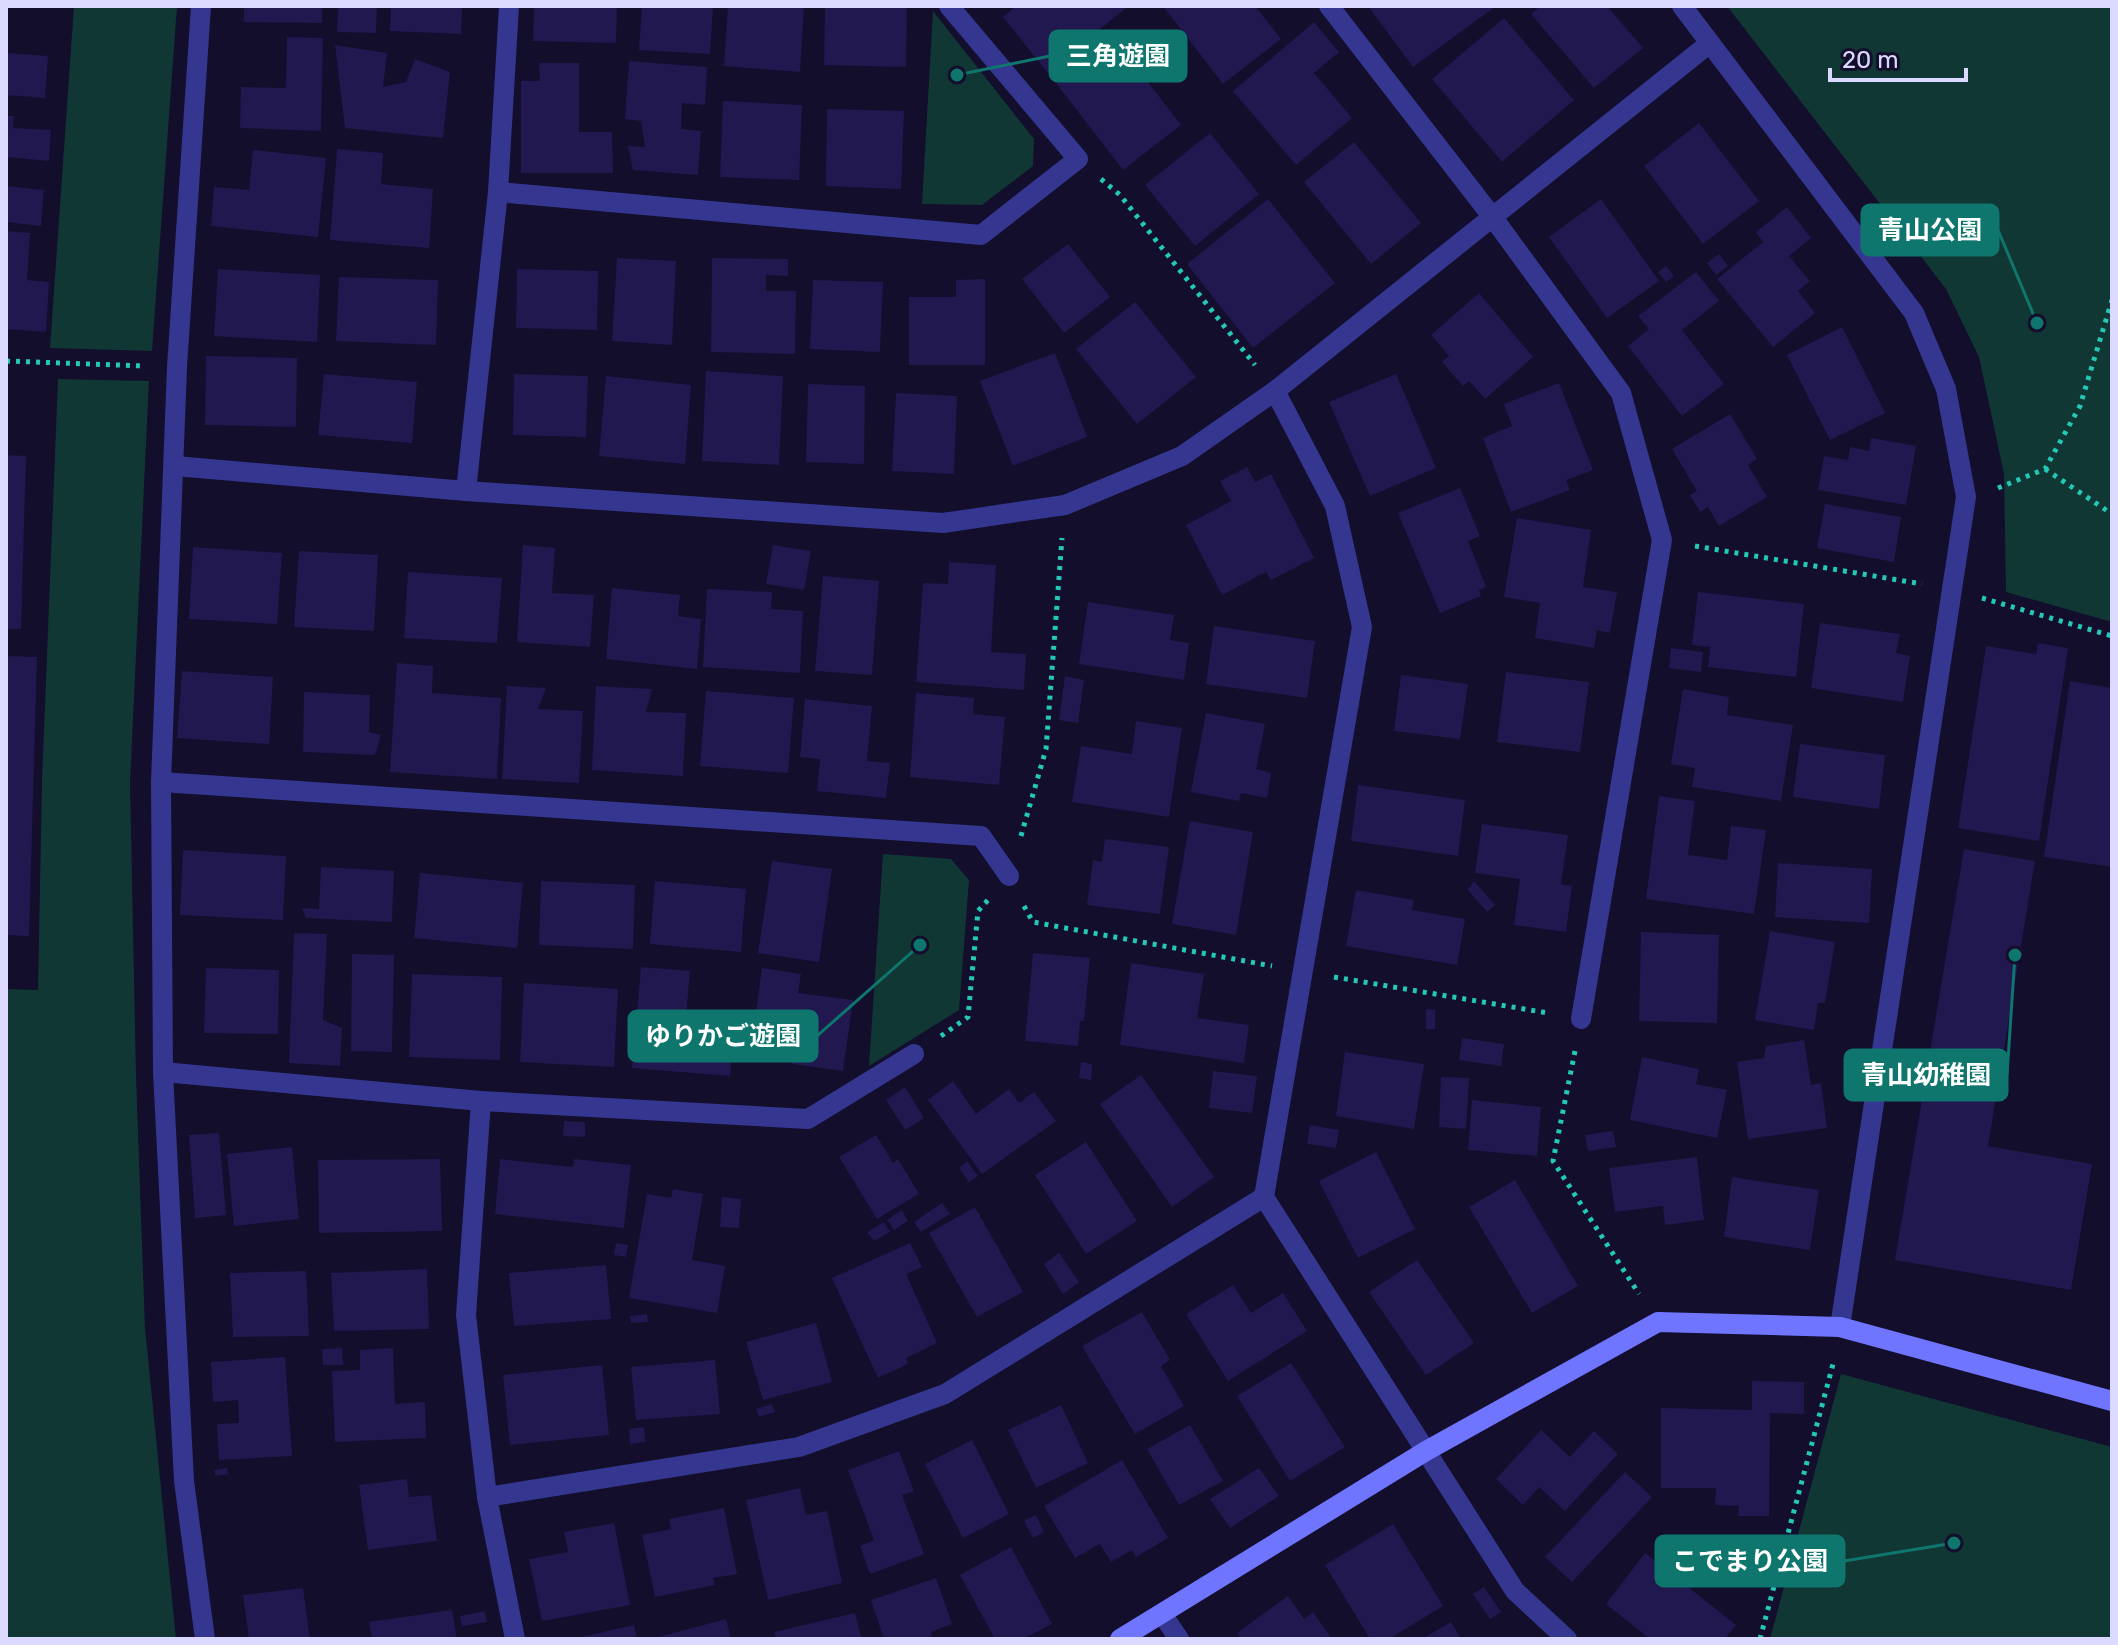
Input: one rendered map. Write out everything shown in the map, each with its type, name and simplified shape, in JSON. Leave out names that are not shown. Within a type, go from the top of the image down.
[{"type":"street","points":[[201,6],[177,367],[161,782],[163,1072],[184,1481],[205,1639]]},
{"type":"street","points":[[466,491],[498,192],[509,6]]},
{"type":"street","points":[[498,192],[981,235],[1078,159],[949,6]]},
{"type":"street","points":[[1329,6],[1494,219],[1621,393],[1662,540],[1581,1019]]},
{"type":"street","points":[[1682,6],[1914,313],[1946,389],[1966,497],[1840,1327]]},
{"type":"street","points":[[175,466],[466,491],[943,523],[1065,505],[1182,456],[1275,391],[1494,219],[1710,43]]},
{"type":"street","points":[[1275,391],[1335,506],[1362,627],[1264,1197],[1515,1591],[1567,1639]]},
{"type":"street","points":[[161,782],[981,836],[1009,876]]},
{"type":"street","points":[[163,1072],[481,1101],[808,1119],[914,1054]]},
{"type":"street","points":[[481,1101],[466,1315],[487,1497],[515,1639]]},
{"type":"street","points":[[487,1497],[799,1447],[945,1394],[1264,1197]]},
{"type":"street","points":[[1120,1639],[1426,1451],[1658,1322],[1840,1327],[2112,1401]]},
{"type":"street","points":[[1162,1614],[1179,1639]]},
{"type":"path","points":[[1078,159],[1120,195],[1275,391]]},
{"type":"path","points":[[1993,489],[2045,469],[2080,406],[2112,300]]},
{"type":"path","points":[[6,361],[177,367]]},
{"type":"path","points":[[2045,469],[2112,514]]},
{"type":"path","points":[[914,1054],[968,1017],[978,911],[1009,876],[1046,749],[1065,505]]},
{"type":"path","points":[[1662,540],[1953,589],[2112,636]]},
{"type":"path","points":[[1581,1019],[1553,1161],[1641,1298]]},
{"type":"path","points":[[1760,1639],[1833,1364]]},
{"type":"green space","points":[[74,6],[177,6],[152,351],[50,348]]},
{"type":"green space","points":[[1727,6],[2112,6],[2112,622],[2006,592],[2004,474],[1979,357],[1946,289]]},
{"type":"green space","points":[[933,11],[1034,139],[1033,166],[982,205],[922,204]]},
{"type":"green space","points":[[58,379],[149,381],[130,782],[136,1076],[145,1328],[176,1639],[6,1639],[6,989],[38,990],[42,781]]},
{"type":"green space","points":[[883,854],[951,859],[969,880],[959,1010],[869,1066]]},
{"type":"green space","points":[[1841,1374],[2112,1447],[2112,1639],[1770,1639]]},
{"type":"building","points":[[244,6],[322,6],[322,23],[244,22]]},
{"type":"building","points":[[338,6],[377,6],[376,33],[337,32]]},
{"type":"building","points":[[391,6],[462,6],[461,34],[390,31]]},
{"type":"building","points":[[534,6],[617,6],[616,43],[533,41]]},
{"type":"building","points":[[642,6],[713,6],[710,54],[639,50]]},
{"type":"building","points":[[728,6],[804,6],[800,72],[724,66]]},
{"type":"building","points":[[825,6],[907,6],[906,67],[824,65]]},
{"type":"building","points":[[1016,6],[1126,8],[1047,72],[1003,17]]},
{"type":"building","points":[[1163,6],[1255,6],[1281,39],[1223,84]]},
{"type":"building","points":[[1368,6],[1496,6],[1413,67]]},
{"type":"building","points":[[1540,6],[1607,6],[1643,48],[1594,88],[1531,14]]},
{"type":"building","points":[[1504,18],[1574,100],[1502,162],[1432,79]]},
{"type":"building","points":[[1314,22],[1339,52],[1314,73],[1352,118],[1296,165],[1233,91]]},
{"type":"building","points":[[287,37],[323,38],[321,131],[240,128],[241,87],[286,88]]},
{"type":"building","points":[[1114,38],[1181,125],[1123,170],[1056,83]]},
{"type":"building","points":[[335,45],[387,53],[383,87],[406,82],[415,59],[450,72],[443,138],[345,128]]},
{"type":"building","points":[[6,53],[48,56],[45,98],[6,95]]},
{"type":"building","points":[[629,61],[707,67],[705,105],[682,103],[681,129],[701,131],[698,175],[633,170],[628,146],[645,147],[641,121],[625,119]]},
{"type":"building","points":[[539,63],[579,63],[579,132],[612,132],[613,173],[521,173],[521,81],[540,81]]},
{"type":"building","points":[[723,101],[802,105],[799,180],[720,177]]},
{"type":"building","points":[[827,109],[904,111],[901,189],[826,186]]},
{"type":"building","points":[[6,116],[14,116],[13,128],[51,130],[49,161],[6,157]]},
{"type":"building","points":[[1699,123],[1759,201],[1703,244],[1644,166]]},
{"type":"building","points":[[1210,133],[1259,194],[1195,246],[1145,185]]},
{"type":"building","points":[[1354,142],[1421,223],[1371,264],[1304,182]]},
{"type":"building","points":[[337,149],[383,153],[381,184],[433,189],[429,248],[330,240]]},
{"type":"building","points":[[253,150],[326,158],[318,237],[211,226],[214,187],[249,190]]},
{"type":"building","points":[[6,186],[44,190],[41,226],[6,222]]},
{"type":"building","points":[[1268,199],[1335,283],[1253,348],[1187,264]]},
{"type":"building","points":[[1601,199],[1659,281],[1607,318],[1549,237]]},
{"type":"building","points":[[1787,207],[1811,238],[1789,256],[1810,281],[1798,291],[1815,313],[1773,347],[1717,279],[1763,242],[1756,232]]},
{"type":"building","points":[[6,231],[30,233],[27,280],[49,282],[46,332],[6,329]]},
{"type":"building","points":[[1068,244],[1110,297],[1064,333],[1022,279]]},
{"type":"building","points":[[1719,254],[1728,266],[1716,275],[1707,263]]},
{"type":"building","points":[[617,258],[676,261],[672,345],[612,341]]},
{"type":"building","points":[[712,258],[788,259],[788,276],[766,275],[766,291],[796,291],[795,354],[711,352]]},
{"type":"building","points":[[1666,266],[1674,276],[1666,282],[1658,272]]},
{"type":"building","points":[[218,269],[320,275],[317,342],[214,336]]},
{"type":"building","points":[[517,269],[598,271],[597,330],[516,328]]},
{"type":"building","points":[[1696,272],[1719,301],[1682,330],[1724,384],[1682,416],[1628,346],[1649,329],[1638,316]]},
{"type":"building","points":[[339,277],[438,280],[436,345],[336,341]]},
{"type":"building","points":[[985,279],[985,365],[909,365],[909,297],[956,297],[956,280]]},
{"type":"building","points":[[813,280],[883,282],[880,352],[810,349]]},
{"type":"building","points":[[1479,293],[1533,357],[1485,399],[1469,381],[1463,386],[1442,362],[1449,356],[1431,335]]},
{"type":"building","points":[[1135,302],[1196,377],[1137,424],[1076,349]]},
{"type":"building","points":[[1842,327],[1885,413],[1830,440],[1787,355]]},
{"type":"building","points":[[1055,353],[1087,437],[1013,466],[980,381]]},
{"type":"building","points":[[206,356],[297,358],[296,427],[205,425]]},
{"type":"building","points":[[706,371],[783,376],[779,465],[702,461]]},
{"type":"building","points":[[324,374],[417,382],[412,443],[318,435]]},
{"type":"building","points":[[514,374],[588,376],[586,437],[513,435]]},
{"type":"building","points":[[1396,374],[1436,468],[1370,496],[1329,402]]},
{"type":"building","points":[[606,376],[691,385],[685,464],[599,456]]},
{"type":"building","points":[[1559,383],[1593,470],[1566,480],[1570,490],[1511,512],[1483,438],[1512,426],[1504,404]]},
{"type":"building","points":[[808,384],[865,386],[864,464],[806,462]]},
{"type":"building","points":[[896,393],[957,396],[954,474],[892,471]]},
{"type":"building","points":[[1730,414],[1757,459],[1748,465],[1767,497],[1719,526],[1708,507],[1700,512],[1690,495],[1697,491],[1672,449]]},
{"type":"building","points":[[1871,438],[1916,446],[1906,505],[1818,490],[1824,456],[1848,460],[1850,447],[1869,451]]},
{"type":"building","points":[[6,455],[26,456],[21,629],[6,629]]},
{"type":"building","points":[[1247,467],[1255,482],[1271,474],[1314,558],[1271,580],[1266,572],[1222,595],[1186,525],[1231,501],[1220,481]]},
{"type":"building","points":[[1460,488],[1480,536],[1468,541],[1486,587],[1479,590],[1481,596],[1440,613],[1398,513]]},
{"type":"building","points":[[1825,504],[1901,517],[1894,562],[1817,548]]},
{"type":"building","points":[[1517,518],[1591,530],[1583,587],[1617,592],[1610,633],[1597,630],[1594,648],[1535,638],[1540,603],[1504,597]]},
{"type":"building","points":[[523,545],[555,548],[552,593],[594,595],[590,647],[517,642]]},
{"type":"building","points":[[773,545],[811,551],[804,590],[766,584]]},
{"type":"building","points":[[193,547],[282,553],[277,624],[189,619]]},
{"type":"building","points":[[299,551],[378,555],[374,631],[294,627]]},
{"type":"building","points":[[949,562],[996,565],[991,652],[1026,654],[1024,690],[916,682],[923,583],[948,584]]},
{"type":"building","points":[[408,572],[502,578],[497,643],[404,638]]},
{"type":"building","points":[[823,576],[879,581],[872,675],[815,671]]},
{"type":"building","points":[[612,588],[680,595],[678,616],[701,619],[697,669],[606,659]]},
{"type":"building","points":[[707,589],[772,592],[771,609],[803,611],[800,673],[703,667]]},
{"type":"building","points":[[1698,592],[1804,604],[1796,677],[1708,667],[1710,647],[1692,645]]},
{"type":"building","points":[[1088,602],[1174,615],[1170,640],[1189,643],[1184,680],[1079,664]]},
{"type":"building","points":[[1820,623],[1900,634],[1896,653],[1910,656],[1903,702],[1811,688]]},
{"type":"building","points":[[1214,626],[1315,641],[1307,698],[1206,684]]},
{"type":"building","points":[[2038,643],[2068,648],[2039,841],[1958,828],[1986,646],[2036,654]]},
{"type":"building","points":[[1671,648],[1703,652],[1701,672],[1669,668]]},
{"type":"building","points":[[6,656],[37,657],[29,936],[6,935]]},
{"type":"building","points":[[397,663],[433,666],[432,693],[501,698],[497,779],[390,772]]},
{"type":"building","points":[[182,671],[273,677],[269,744],[177,738]]},
{"type":"building","points":[[1506,672],[1589,682],[1580,752],[1497,742]]},
{"type":"building","points":[[1401,675],[1468,684],[1460,739],[1394,731]]},
{"type":"building","points":[[1065,676],[1084,680],[1078,723],[1059,720]]},
{"type":"building","points":[[2070,681],[2112,688],[2112,867],[2044,857]]},
{"type":"building","points":[[507,686],[546,688],[538,709],[583,711],[579,783],[502,779]]},
{"type":"building","points":[[596,686],[652,689],[646,712],[686,713],[683,776],[592,770]]},
{"type":"building","points":[[1683,689],[1729,697],[1727,715],[1793,725],[1781,801],[1692,787],[1695,768],[1671,764]]},
{"type":"building","points":[[706,691],[794,698],[788,773],[700,766]]},
{"type":"building","points":[[304,692],[370,695],[369,732],[381,735],[375,755],[303,752]]},
{"type":"building","points":[[916,693],[974,698],[973,714],[1005,717],[999,785],[910,777]]},
{"type":"building","points":[[805,699],[872,706],[867,761],[890,763],[886,798],[817,791],[820,759],[800,757]]},
{"type":"building","points":[[1206,713],[1265,724],[1256,769],[1271,773],[1267,798],[1241,793],[1239,801],[1191,792]]},
{"type":"building","points":[[1136,721],[1182,728],[1169,817],[1072,802],[1081,746],[1132,754]]},
{"type":"building","points":[[1800,744],[1885,755],[1879,809],[1793,797]]},
{"type":"building","points":[[1358,785],[1465,800],[1458,856],[1351,841]]},
{"type":"building","points":[[1659,796],[1695,801],[1688,855],[1727,860],[1731,826],[1766,830],[1754,914],[1646,899]]},
{"type":"building","points":[[1190,821],[1253,832],[1236,935],[1172,924]]},
{"type":"building","points":[[1482,824],[1568,835],[1561,884],[1572,886],[1566,932],[1514,925],[1520,879],[1475,873]]},
{"type":"building","points":[[1105,839],[1169,847],[1160,914],[1087,905],[1093,860],[1102,862]]},
{"type":"building","points":[[1964,849],[2035,861],[1988,1146],[2092,1164],[2071,1290],[1895,1260]]},
{"type":"building","points":[[183,850],[286,856],[283,920],[180,915]]},
{"type":"building","points":[[772,861],[832,869],[819,962],[758,953]]},
{"type":"building","points":[[1778,863],[1872,869],[1869,923],[1775,917]]},
{"type":"building","points":[[321,867],[394,871],[392,922],[306,918],[302,908],[319,909]]},
{"type":"building","points":[[420,873],[523,883],[517,948],[414,938]]},
{"type":"building","points":[[541,881],[635,885],[633,949],[539,945]]},
{"type":"building","points":[[655,881],[746,889],[741,952],[650,944]]},
{"type":"building","points":[[1474,881],[1495,905],[1487,912],[1468,890]]},
{"type":"building","points":[[1356,890],[1414,900],[1412,910],[1465,919],[1457,965],[1346,946]]},
{"type":"building","points":[[1770,931],[1835,942],[1825,1003],[1818,1003],[1814,1030],[1755,1020]]},
{"type":"building","points":[[1641,932],[1719,935],[1717,1023],[1639,1021]]},
{"type":"building","points":[[294,933],[327,934],[323,1020],[342,1028],[340,1066],[289,1063]]},
{"type":"building","points":[[1033,953],[1090,958],[1084,1021],[1080,1021],[1078,1046],[1025,1041]]},
{"type":"building","points":[[352,954],[394,955],[392,1052],[351,1051]]},
{"type":"building","points":[[1131,963],[1204,974],[1197,1018],[1249,1025],[1244,1063],[1120,1045]]},
{"type":"building","points":[[641,967],[690,971],[685,1028],[734,1032],[730,1076],[632,1068]]},
{"type":"building","points":[[206,968],[279,970],[278,1034],[204,1033]]},
{"type":"building","points":[[762,968],[801,974],[798,993],[853,1000],[843,1071],[792,1064],[795,1047],[752,1041]]},
{"type":"building","points":[[412,974],[502,977],[500,1060],[409,1057]]},
{"type":"building","points":[[524,983],[618,989],[614,1067],[520,1062]]},
{"type":"building","points":[[1426,1009],[1435,1010],[1435,1029],[1426,1029]]},
{"type":"building","points":[[1462,1038],[1504,1044],[1501,1066],[1459,1060]]},
{"type":"building","points":[[1804,1040],[1811,1085],[1821,1083],[1827,1128],[1748,1139],[1737,1062],[1764,1058],[1766,1046]]},
{"type":"building","points":[[1345,1052],[1424,1064],[1414,1129],[1336,1116]]},
{"type":"building","points":[[1642,1057],[1699,1069],[1696,1084],[1727,1090],[1717,1138],[1630,1120]]},
{"type":"building","points":[[1081,1062],[1092,1064],[1091,1080],[1079,1078]]},
{"type":"building","points":[[1213,1071],[1257,1076],[1252,1113],[1209,1108]]},
{"type":"building","points":[[1141,1075],[1214,1177],[1172,1207],[1100,1104]]},
{"type":"building","points":[[1441,1077],[1469,1078],[1466,1129],[1439,1127]]},
{"type":"building","points":[[953,1081],[976,1114],[1009,1089],[1019,1103],[1034,1092],[1056,1121],[982,1174],[928,1100]]},
{"type":"building","points":[[905,1087],[924,1118],[905,1130],[886,1100]]},
{"type":"building","points":[[1472,1100],[1541,1107],[1537,1156],[1468,1150]]},
{"type":"building","points":[[564,1121],[585,1122],[585,1137],[563,1136]]},
{"type":"building","points":[[1310,1125],[1339,1130],[1336,1148],[1307,1144]]},
{"type":"building","points":[[1613,1131],[1616,1147],[1588,1151],[1585,1135]]},
{"type":"building","points":[[219,1133],[226,1215],[195,1218],[189,1135]]},
{"type":"building","points":[[876,1135],[893,1163],[898,1159],[919,1194],[877,1219],[839,1157]]},
{"type":"building","points":[[1086,1142],[1137,1221],[1086,1254],[1035,1175]]},
{"type":"building","points":[[292,1147],[299,1219],[234,1226],[227,1154]]},
{"type":"building","points":[[1376,1152],[1415,1229],[1358,1258],[1319,1181]]},
{"type":"building","points":[[1697,1157],[1704,1220],[1665,1225],[1663,1206],[1615,1212],[1609,1168]]},
{"type":"building","points":[[440,1159],[442,1231],[319,1233],[318,1160]]},
{"type":"building","points":[[500,1159],[573,1167],[574,1159],[631,1165],[624,1228],[495,1214]]},
{"type":"building","points":[[967,1161],[978,1176],[969,1182],[959,1168]]},
{"type":"building","points":[[1732,1177],[1819,1190],[1810,1250],[1724,1237]]},
{"type":"building","points":[[1515,1180],[1578,1286],[1532,1313],[1469,1207]]},
{"type":"building","points":[[673,1189],[703,1194],[692,1260],[725,1266],[717,1313],[629,1298],[647,1194],[671,1198]]},
{"type":"building","points":[[722,1197],[741,1199],[739,1228],[720,1227]]},
{"type":"building","points":[[942,1203],[950,1214],[921,1232],[914,1222]]},
{"type":"building","points":[[975,1207],[1023,1292],[977,1317],[929,1233]]},
{"type":"building","points":[[902,1210],[908,1221],[894,1230],[887,1220]]},
{"type":"building","points":[[884,1222],[890,1232],[874,1241],[867,1232]]},
{"type":"building","points":[[616,1243],[628,1245],[626,1257],[614,1255]]},
{"type":"building","points":[[910,1243],[922,1267],[906,1274],[937,1343],[906,1358],[908,1364],[878,1378],[832,1278]]},
{"type":"building","points":[[1059,1253],[1079,1282],[1063,1294],[1044,1264]]},
{"type":"building","points":[[1417,1260],[1474,1343],[1426,1375],[1369,1292]]},
{"type":"building","points":[[606,1265],[611,1319],[514,1326],[509,1273]]},
{"type":"building","points":[[427,1269],[429,1329],[334,1331],[331,1273]]},
{"type":"building","points":[[306,1271],[309,1336],[233,1337],[230,1273]]},
{"type":"building","points":[[1233,1285],[1251,1313],[1283,1293],[1307,1331],[1228,1381],[1186,1314]]},
{"type":"building","points":[[1142,1312],[1170,1360],[1161,1366],[1184,1406],[1135,1434],[1082,1346]]},
{"type":"building","points":[[647,1314],[648,1322],[631,1323],[630,1316]]},
{"type":"building","points":[[816,1323],[832,1382],[763,1400],[746,1342]]},
{"type":"building","points":[[342,1348],[343,1365],[323,1365],[322,1349]]},
{"type":"building","points":[[393,1348],[395,1404],[425,1402],[426,1438],[335,1442],[332,1371],[360,1370],[360,1350]]},
{"type":"building","points":[[285,1357],[292,1456],[219,1460],[217,1424],[239,1423],[238,1400],[213,1402],[211,1362]]},
{"type":"building","points":[[715,1360],[720,1414],[636,1420],[631,1367]]},
{"type":"building","points":[[1291,1363],[1345,1447],[1290,1481],[1237,1396]]},
{"type":"building","points":[[602,1365],[609,1435],[510,1445],[503,1375]]},
{"type":"building","points":[[1752,1381],[1804,1382],[1804,1414],[1770,1413],[1769,1516],[1738,1516],[1739,1506],[1715,1505],[1716,1488],[1661,1488],[1661,1408],[1752,1410]]},
{"type":"building","points":[[772,1404],[775,1412],[759,1417],[756,1409]]},
{"type":"building","points":[[1061,1405],[1088,1463],[1036,1488],[1008,1430]]},
{"type":"building","points":[[1190,1425],[1223,1481],[1179,1505],[1147,1449]]},
{"type":"building","points":[[644,1427],[645,1442],[630,1444],[629,1429]]},
{"type":"building","points":[[1541,1430],[1570,1457],[1594,1431],[1618,1454],[1565,1511],[1539,1487],[1523,1505],[1496,1479]]},
{"type":"building","points":[[972,1440],[1009,1514],[963,1538],[925,1464]]},
{"type":"building","points":[[899,1451],[914,1491],[902,1495],[924,1554],[870,1574],[860,1546],[874,1540],[848,1470]]},
{"type":"building","points":[[1122,1460],[1168,1538],[1136,1557],[1132,1550],[1111,1562],[1100,1544],[1075,1558],[1044,1506]]},
{"type":"building","points":[[227,1468],[228,1474],[216,1476],[214,1470]]},
{"type":"building","points":[[1259,1468],[1279,1496],[1230,1528],[1210,1499]]},
{"type":"building","points":[[1625,1472],[1652,1497],[1572,1582],[1545,1557]]},
{"type":"building","points":[[407,1479],[409,1497],[431,1495],[437,1541],[368,1550],[359,1485]]},
{"type":"building","points":[[800,1488],[806,1515],[827,1511],[842,1583],[768,1600],[746,1500]]},
{"type":"building","points":[[724,1508],[737,1574],[713,1578],[715,1585],[655,1597],[642,1535],[671,1529],[669,1519]]},
{"type":"building","points":[[1036,1515],[1044,1532],[1033,1538],[1024,1521]]},
{"type":"building","points":[[614,1523],[630,1605],[542,1621],[529,1559],[568,1552],[564,1532]]},
{"type":"building","points":[[1393,1524],[1443,1606],[1389,1639],[1370,1639],[1325,1565]]},
{"type":"building","points":[[1011,1547],[1052,1624],[1023,1639],[995,1639],[960,1575]]},
{"type":"building","points":[[1645,1553],[1736,1625],[1725,1639],[1650,1639],[1606,1604]]},
{"type":"building","points":[[936,1578],[952,1624],[931,1632],[933,1639],[884,1639],[871,1600]]},
{"type":"building","points":[[1484,1587],[1501,1612],[1490,1619],[1473,1594]]},
{"type":"building","points":[[303,1588],[310,1639],[249,1639],[243,1595]]},
{"type":"building","points":[[1288,1596],[1304,1619],[1313,1612],[1332,1639],[1241,1639],[1237,1633]]},
{"type":"building","points":[[452,1610],[457,1639],[372,1639],[369,1622]]},
{"type":"building","points":[[485,1611],[487,1622],[462,1626],[460,1616]]},
{"type":"building","points":[[855,1613],[862,1639],[776,1639],[774,1632]]},
{"type":"building","points":[[726,1619],[731,1639],[655,1639],[655,1638]]},
{"type":"building","points":[[1451,1622],[1461,1639],[1422,1639]]},
{"type":"building","points":[[634,1625],[637,1639],[577,1639],[577,1638]]},
{"type":"place","name":"三角遊園","points":[[957,75]]},
{"type":"place","name":"青山公園","points":[[2037,323]]},
{"type":"place","name":"ゆりかご遊園","points":[[920,945]]},
{"type":"place","name":"青山幼稚園","points":[[2015,955]]},
{"type":"place","name":"こでまり公園","points":[[1954,1543]]}]
